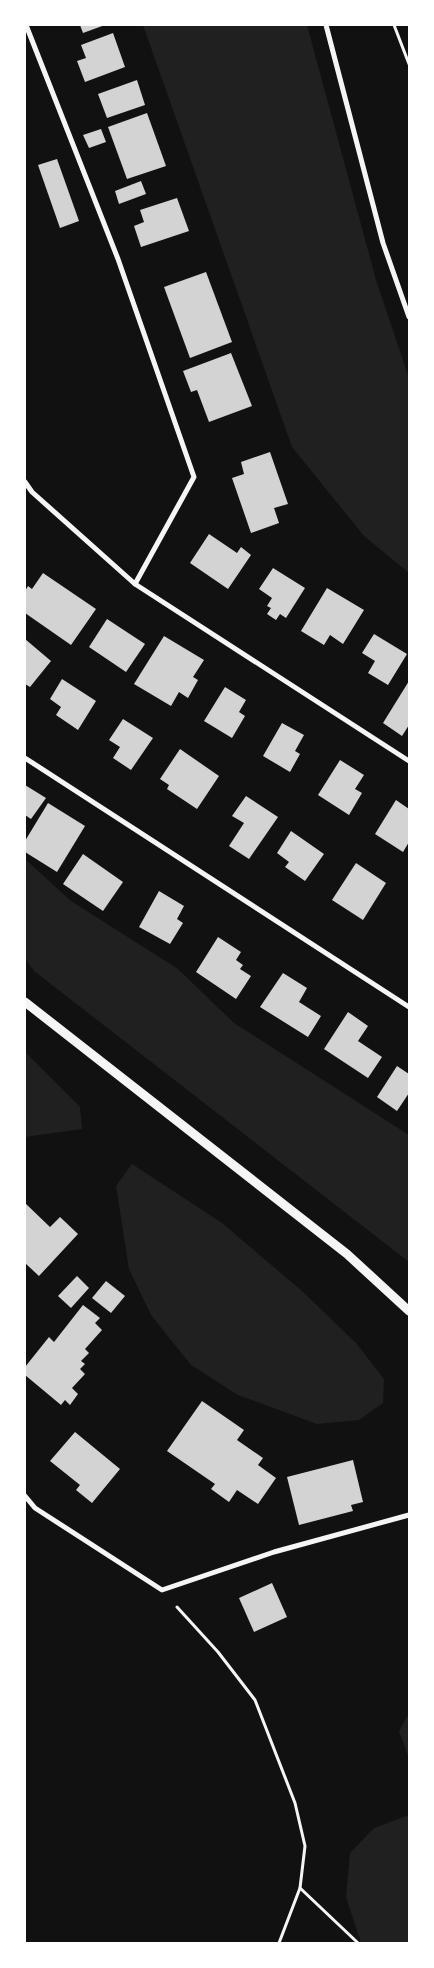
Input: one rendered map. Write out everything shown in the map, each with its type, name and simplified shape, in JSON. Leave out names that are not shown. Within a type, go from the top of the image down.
[{"type":"street","points":[[26,25],[118,260],[194,477],[135,584]]},
{"type":"street","points":[[326,25],[383,243],[409,317]]},
{"type":"street","points":[[25,482],[32,492],[135,584],[409,761]]},
{"type":"street","points":[[25,758],[409,1007]]},
{"type":"street","points":[[25,1002],[339,1248],[409,1311]]},
{"type":"street","points":[[25,1496],[35,1508],[162,1590],[274,1552],[409,1515]]},
{"type":"path","points":[[394,25],[409,64]]},
{"type":"path","points":[[162,1590],[218,1652],[254,1700],[296,1803],[305,1846],[300,1888],[279,1943]]},
{"type":"path","points":[[300,1888],[358,1943]]},
{"type":"shaded area","points":[[143,25],[307,25],[376,280],[409,378],[409,573],[364,536],[292,447]]},
{"type":"shaded area","points":[[25,859],[71,901],[178,969],[234,1023],[409,1135],[409,1262],[34,971],[25,958]]},
{"type":"shaded area","points":[[25,1052],[80,1107],[82,1129],[25,1137]]},
{"type":"shaded area","points":[[132,1164],[222,1223],[302,1291],[356,1343],[384,1379],[383,1403],[359,1420],[317,1424],[238,1395],[191,1365],[151,1315],[129,1269],[116,1186]]},
{"type":"shaded area","points":[[409,1713],[409,1758],[399,1731]]},
{"type":"shaded area","points":[[409,1815],[409,1943],[361,1943],[346,1897],[350,1853],[374,1828]]},
{"type":"building","points":[[80,25],[105,25],[83,33]]},
{"type":"building","points":[[113,33],[125,67],[85,82],[77,61],[86,58],[81,45]]},
{"type":"building","points":[[137,80],[145,105],[107,118],[98,94]]},
{"type":"building","points":[[147,113],[166,166],[127,179],[108,127]]},
{"type":"building","points":[[101,129],[106,142],[89,148],[83,135]]},
{"type":"building","points":[[57,159],[79,221],[60,228],[38,165]]},
{"type":"building","points":[[141,181],[146,194],[119,204],[115,191]]},
{"type":"building","points":[[177,198],[189,231],[141,247],[134,226],[144,222],[140,210]]},
{"type":"building","points":[[206,272],[232,342],[190,358],[164,287]]},
{"type":"building","points":[[231,353],[252,406],[209,422],[197,390],[191,392],[183,371]]},
{"type":"building","points":[[270,452],[288,504],[274,508],[279,523],[251,533],[232,478],[244,474],[241,462]]},
{"type":"building","points":[[209,534],[237,553],[241,547],[251,555],[228,589],[190,563]]},
{"type":"building","points":[[273,568],[305,588],[286,618],[280,614],[276,620],[267,614],[271,608],[267,606],[272,598],[259,589]]},
{"type":"building","points":[[43,573],[96,609],[71,645],[25,613],[25,591],[28,586],[32,589]]},
{"type":"building","points":[[327,588],[364,610],[343,644],[330,635],[324,645],[301,631]]},
{"type":"building","points":[[107,619],[145,644],[126,672],[89,647]]},
{"type":"building","points":[[374,634],[407,654],[388,685],[368,673],[375,661],[362,653]]},
{"type":"building","points":[[164,636],[204,660],[193,677],[198,680],[188,698],[179,692],[171,706],[134,684]]},
{"type":"building","points":[[25,639],[51,661],[30,687],[25,684]]},
{"type":"building","points":[[62,679],[96,701],[78,730],[56,715],[61,707],[50,699]]},
{"type":"building","points":[[409,681],[409,725],[402,736],[383,723]]},
{"type":"building","points":[[225,687],[246,700],[239,712],[245,716],[232,738],[204,721]]},
{"type":"building","points":[[123,719],[153,738],[131,770],[113,758],[120,747],[109,740]]},
{"type":"building","points":[[282,723],[304,735],[295,751],[300,754],[290,772],[263,756]]},
{"type":"building","points":[[180,749],[219,776],[197,809],[167,789],[169,785],[160,779]]},
{"type":"building","points":[[340,760],[364,775],[355,789],[362,793],[349,815],[318,795]]},
{"type":"building","points":[[25,785],[46,798],[31,819],[25,815]]},
{"type":"building","points":[[246,796],[278,817],[249,859],[229,846],[244,823],[232,816]]},
{"type":"building","points":[[396,800],[409,809],[409,842],[403,852],[375,834]]},
{"type":"building","points":[[48,803],[85,826],[57,872],[25,852],[25,841]]},
{"type":"building","points":[[291,831],[324,854],[305,881],[285,867],[289,862],[277,853]]},
{"type":"building","points":[[83,854],[123,882],[103,911],[63,884]]},
{"type":"building","points":[[356,863],[386,883],[363,920],[332,900]]},
{"type":"building","points":[[159,891],[184,906],[177,919],[183,923],[170,944],[139,927]]},
{"type":"building","points":[[218,937],[241,952],[236,960],[243,965],[240,969],[251,976],[236,999],[196,972]]},
{"type":"building","points":[[283,973],[307,988],[299,1002],[321,1016],[308,1037],[260,1007]]},
{"type":"building","points":[[348,1012],[368,1026],[358,1041],[382,1057],[368,1078],[324,1049]]},
{"type":"building","points":[[397,1066],[409,1074],[409,1093],[397,1111],[377,1097]]},
{"type":"building","points":[[25,1203],[50,1227],[60,1217],[78,1234],[39,1276],[25,1263]]},
{"type":"building","points":[[77,1276],[89,1288],[71,1308],[58,1296]]},
{"type":"building","points":[[106,1281],[125,1296],[111,1313],[92,1298]]},
{"type":"building","points":[[83,1305],[100,1318],[95,1323],[102,1330],[85,1349],[89,1353],[81,1361],[85,1364],[80,1369],[85,1374],[72,1388],[78,1394],[70,1405],[65,1400],[61,1405],[25,1375],[25,1367],[49,1337],[54,1342]]},
{"type":"building","points":[[202,1401],[244,1430],[237,1440],[263,1458],[258,1465],[276,1478],[258,1504],[237,1490],[229,1502],[211,1489],[215,1484],[167,1451]]},
{"type":"building","points":[[75,1432],[120,1469],[92,1503],[76,1490],[80,1485],[50,1461]]},
{"type":"building","points":[[353,1460],[363,1502],[351,1505],[353,1511],[299,1525],[287,1477]]},
{"type":"building","points":[[272,1583],[287,1617],[254,1632],[239,1598]]}]
